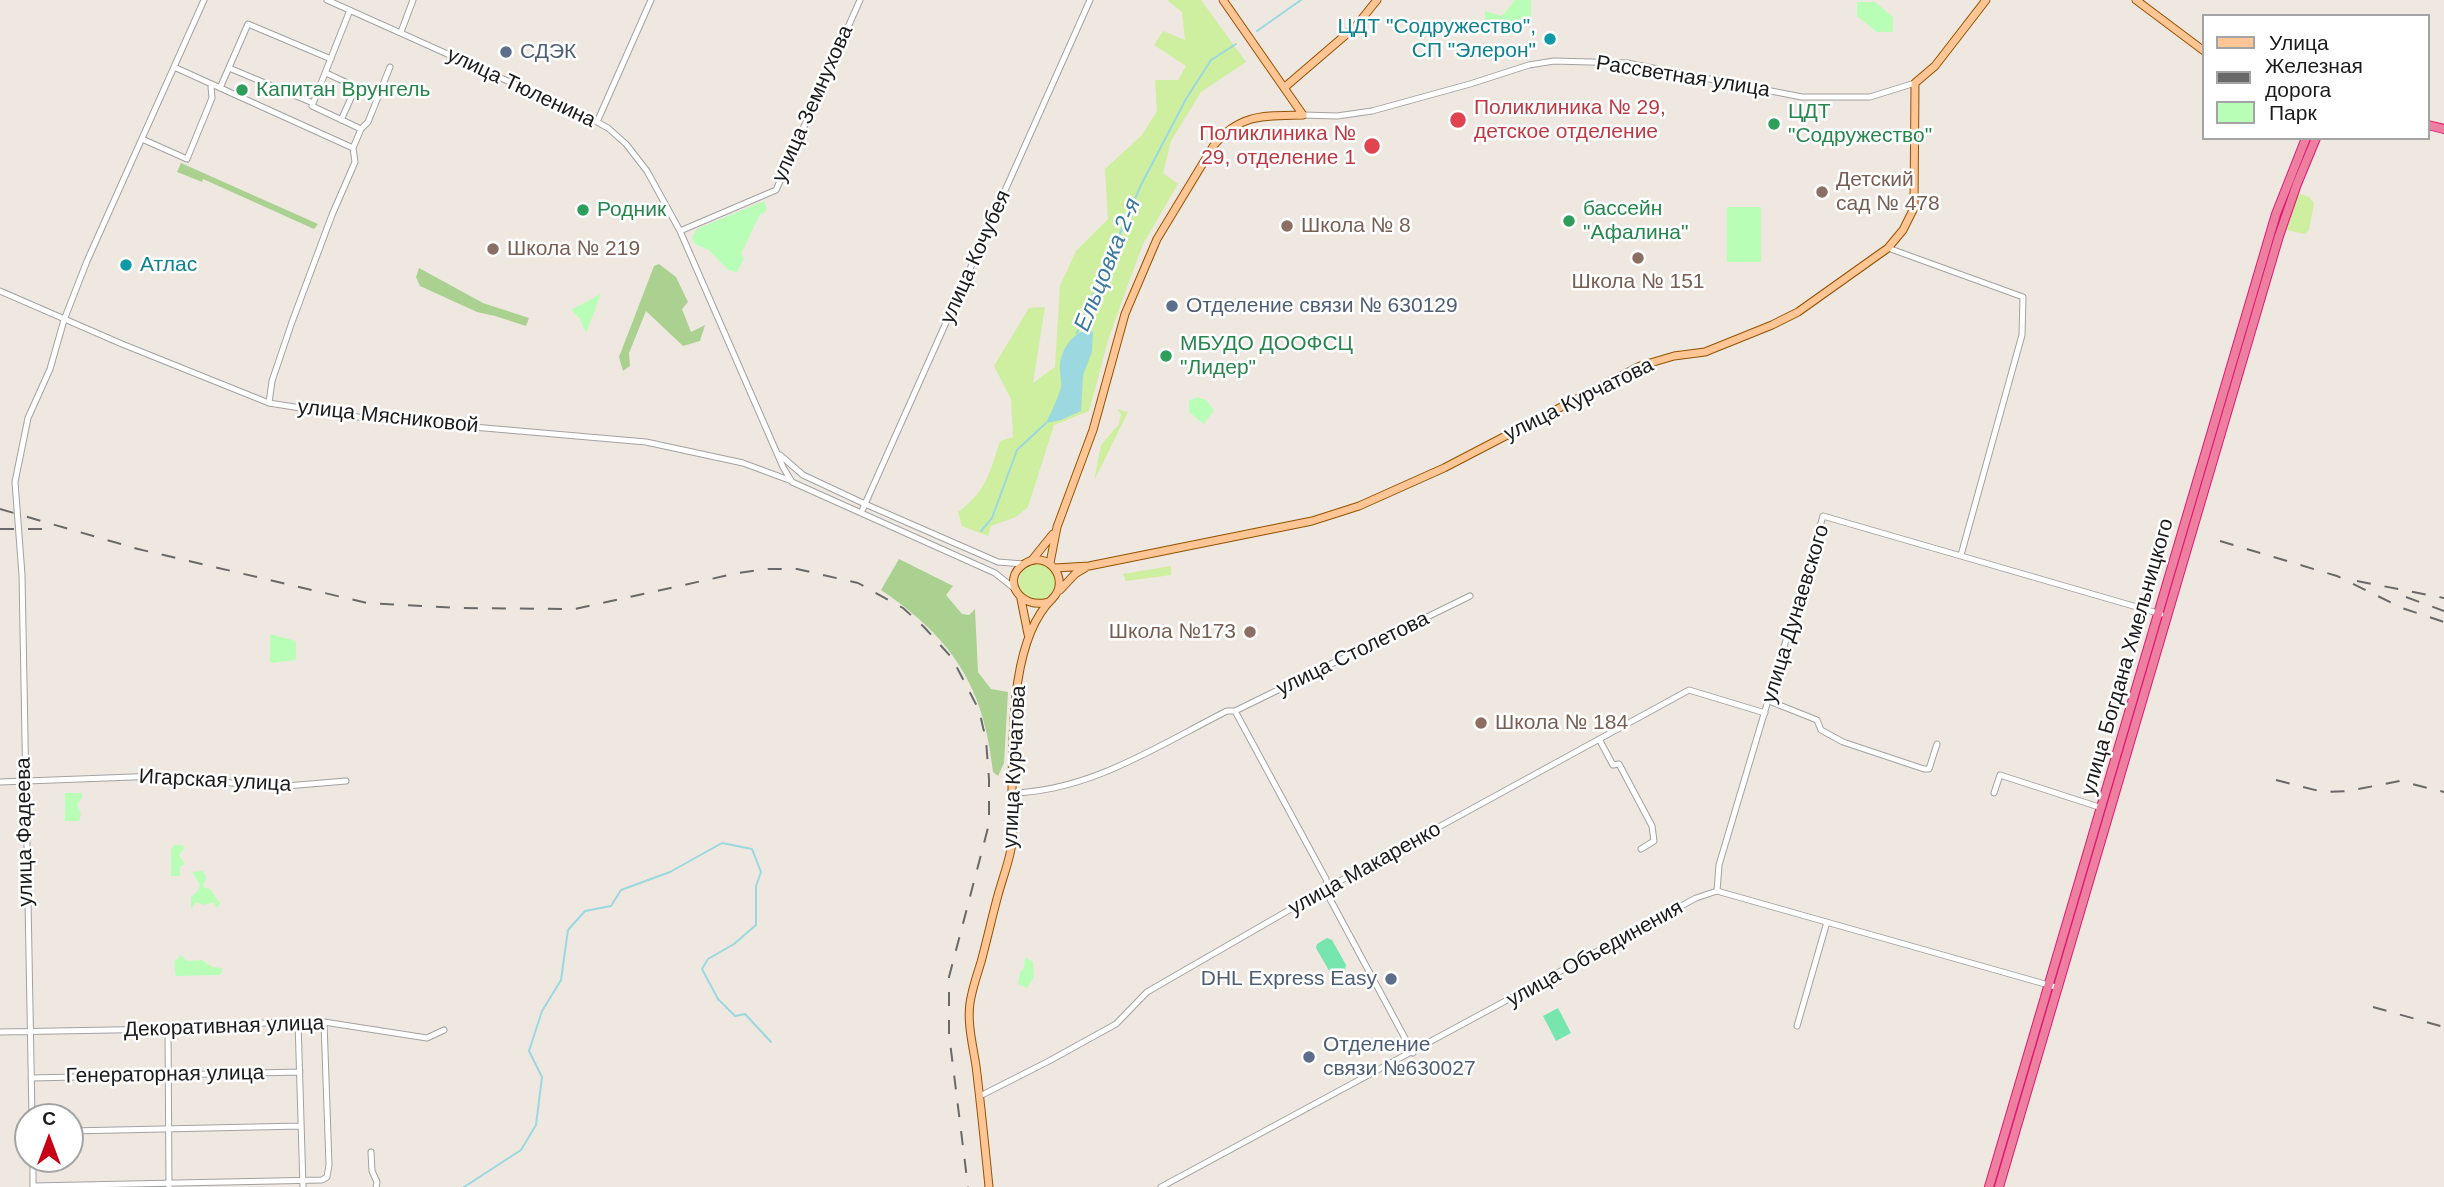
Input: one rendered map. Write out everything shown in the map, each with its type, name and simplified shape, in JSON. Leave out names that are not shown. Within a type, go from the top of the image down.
[{"type":"highway","name":"улица Богдана Хмельницкого","points":[[1999,1187],[2059,988],[2276,214],[2305,140]]},
{"type":"highway","name":"улица Богдана Хмельницкого","points":[[1989,1187],[2102,808],[2286,216],[2315,140]]},
{"type":"highway","points":[[2276,214],[2286,216]]},
{"type":"highway","points":[[2014,1103],[2023,1106]]},
{"type":"main road","points":[[1053,566],[1057,527],[1093,430],[1125,314],[1157,239],[1214,145],[1234,125],[1247,119],[1303,115],[1223,0]]},
{"type":"main road","points":[[1285,87],[1356,26],[1377,0]]},
{"type":"main road","name":"Рассветная улица","points":[[1915,83],[1936,66],[1986,0]]},
{"type":"main road","points":[[2136,0],[2202,50]]},
{"type":"main road","name":"улица Курчатова","points":[[1053,566],[1089,566],[1312,521],[1359,506],[1444,468],[1640,366],[1674,356],[1705,352],[1798,312],[1888,248],[1903,230],[1914,208],[1915,83]]},
{"type":"main road","points":[[1032,560],[1057,527]]},
{"type":"main road","points":[[1058,592],[1059,576],[1053,566],[1039,559],[1023,564],[1017,571],[1015,589],[1021,599],[1038,605],[1048,603],[1075,574],[1089,566]]},
{"type":"main road","name":"улица Курчатова","points":[[1021,599],[1028,635]]},
{"type":"main road","name":"улица Курчатова","points":[[989,1187],[970,1004],[1012,846],[1018,687],[1028,635],[1048,603]]},
{"type":"street","name":"улица Фадеева","points":[[32,1103],[19,546],[15,482],[28,418],[50,369],[64,320],[204,0]]},
{"type":"street","name":"улица Тюленина","points":[[327,0],[597,121],[625,144],[647,171],[680,231],[778,453]]},
{"type":"street","points":[[401,33],[413,0]]},
{"type":"street","points":[[597,121],[652,0]]},
{"type":"street","name":"улица Земнухова","points":[[680,231],[776,190],[860,0]]},
{"type":"street","name":"улица Кочубея","points":[[861,513],[1090,0]]},
{"type":"street","points":[[350,10],[312,106],[361,130]]},
{"type":"street","points":[[220,88],[248,24],[331,59]]},
{"type":"street","name":"Рассветная улица","points":[[1303,115],[1337,116],[1372,111],[1529,65],[1554,61],[1627,63],[1802,97],[1870,97],[1915,83]]},
{"type":"street","points":[[174,67],[353,148]]},
{"type":"street","points":[[269,403],[272,381],[292,322],[355,162],[353,148],[368,122],[390,67]]},
{"type":"street","points":[[229,68],[313,103]]},
{"type":"street","points":[[326,73],[356,86],[341,120]]},
{"type":"street","points":[[142,139],[187,159],[212,98],[211,87]]},
{"type":"street","points":[[1888,248],[2023,297],[2022,335],[1961,555]]},
{"type":"street","name":"улица Мясниковой","points":[[0,291],[217,384],[269,403],[358,417],[646,442],[743,463],[792,482],[995,573],[1015,589]]},
{"type":"street","points":[[778,453],[803,475],[865,504],[998,562],[1023,564]]},
{"type":"street","points":[[778,453],[786,475],[792,482]]},
{"type":"street","name":"улица Дунаевского","points":[[1717,891],[1719,865],[1823,516],[2163,615]]},
{"type":"street","name":"улица Столетова","points":[[1012,793],[1059,787],[1108,772],[1227,711],[1235,711],[1470,596]]},
{"type":"street","name":"улица Макаренко","points":[[980,1096],[1115,1024],[1147,992],[1329,887],[1689,690],[1765,713]]},
{"type":"street","points":[[1769,701],[1817,720],[1821,730],[1843,742],[1924,769],[1929,769],[1937,744]]},
{"type":"street","points":[[1235,711],[1329,887],[1330,899],[1413,1053]]},
{"type":"street","points":[[1599,739],[1614,766],[1619,764],[1652,826],[1654,841],[1641,849]]},
{"type":"street","points":[[1994,793],[2000,775],[2102,808]]},
{"type":"street","name":"Игарская улица","points":[[0,782],[159,776],[274,787],[346,781]]},
{"type":"street","points":[[1717,891],[2059,988]]},
{"type":"street","name":"улица Объединения","points":[[1161,1187],[1696,898],[1717,891]]},
{"type":"street","points":[[1797,1026],[1827,922]]},
{"type":"street","points":[[298,1021],[303,1184]]},
{"type":"street","name":"Декоративная улица","points":[[0,1032],[168,1029],[298,1021],[324,1022],[427,1038],[444,1030]]},
{"type":"street","points":[[33,1186],[303,1184],[322,1180],[327,1177],[329,1165],[324,1022]]},
{"type":"street","points":[[168,1029],[169,1185]]},
{"type":"street","name":"Генераторная улица","points":[[31,1078],[300,1072]]},
{"type":"street","points":[[84,1131],[300,1126]]},
{"type":"street","points":[[371,1152],[376,1187]]},
{"type":"green space","points":[[1167,0],[1201,0],[1246,62],[1201,92],[1171,141],[1163,173],[1178,184],[1143,244],[1109,337],[1089,411],[1054,425],[1028,507],[1016,517],[991,526],[988,536],[962,526],[958,512],[981,489],[990,472],[1000,441],[1013,437],[1011,399],[994,366],[1029,308],[1045,307],[1033,383],[1055,367],[1060,286],[1076,251],[1108,219],[1105,169],[1142,135],[1157,111],[1155,80],[1178,80],[1186,66],[1154,45],[1163,31],[1185,40],[1182,12]]},
{"type":"green space","points":[[1515,0],[1531,0],[1531,21],[1485,21],[1485,11],[1502,16]]},
{"type":"green space","points":[[1857,2],[1875,2],[1893,17],[1893,32],[1877,32],[1857,16]]},
{"type":"green space","points":[[181,163],[318,224],[314,229],[203,179],[202,182],[177,172]]},
{"type":"green space","points":[[2298,193],[2309,197],[2314,203],[2309,230],[2305,234],[2287,230]]},
{"type":"green space","points":[[764,201],[767,209],[760,214],[741,254],[744,258],[737,272],[728,270],[709,250],[695,244],[692,238],[697,229]]},
{"type":"green space","points":[[1727,207],[1761,207],[1761,262],[1727,262]]},
{"type":"green space","points":[[659,264],[676,277],[688,302],[682,309],[691,332],[705,325],[700,341],[683,346],[646,311],[629,353],[630,366],[623,371],[619,357],[654,266]]},
{"type":"green space","points":[[419,268],[483,303],[529,318],[526,326],[477,312],[420,286],[416,277]]},
{"type":"green space","points":[[601,294],[586,333],[580,319],[571,310]]},
{"type":"green space","points":[[1197,397],[1206,400],[1214,410],[1204,424],[1189,412],[1189,401]]},
{"type":"green space","points":[[1117,409],[1128,412],[1094,481],[1101,445],[1119,424],[1121,414]]},
{"type":"green space","points":[[899,559],[953,586],[946,595],[962,614],[969,615],[975,609],[978,672],[991,689],[1008,692],[1004,763],[998,776],[993,772],[982,714],[960,667],[927,627],[881,590]]},
{"type":"green space","points":[[1037,564],[1050,569],[1055,582],[1050,595],[1037,600],[1024,595],[1019,582],[1024,569]]},
{"type":"green space","points":[[1171,566],[1171,575],[1126,581],[1123,574]]},
{"type":"green space","points":[[270,634],[296,641],[296,660],[270,663]]},
{"type":"green space","points":[[65,793],[82,793],[77,805],[81,813],[79,821],[65,821]]},
{"type":"green space","points":[[174,845],[182,845],[185,848],[179,855],[185,864],[180,867],[180,876],[171,876],[171,849]]},
{"type":"green space","points":[[203,871],[206,877],[203,887],[210,889],[220,903],[217,908],[213,902],[205,905],[196,902],[191,909],[191,897],[200,885],[192,872]]},
{"type":"green space","points":[[1327,938],[1332,940],[1346,965],[1345,970],[1335,975],[1331,974],[1316,948],[1317,944]]},
{"type":"green space","points":[[179,954],[187,961],[202,960],[212,967],[222,968],[222,972],[219,975],[176,976],[174,961],[179,958]]},
{"type":"green space","points":[[1025,957],[1033,962],[1034,977],[1027,988],[1018,984]]},
{"type":"green space","points":[[1558,1008],[1571,1033],[1556,1041],[1543,1016]]},
{"type":"water","points":[[1086,330],[1093,331],[1092,352],[1083,375],[1081,411],[1046,423],[1061,387],[1060,367],[1063,353],[1072,339]]},
{"type":"waterway","name":"Ельцовка 2-я","points":[[1257,31],[1301,0]]},
{"type":"waterway","name":"Ельцовка 2-я","points":[[1077,333],[1141,185],[1186,99],[1211,60],[1236,44]]},
{"type":"waterway","name":"Ельцовка 2-я","points":[[981,531],[992,518],[1017,450],[1046,423]]},
{"type":"waterway","name":"Ельцовка 2-я","points":[[464,1187],[521,1150],[536,1125],[542,1077],[529,1051],[542,1011],[561,980],[568,930],[585,911],[611,906],[621,890],[670,872],[722,843],[752,849],[761,872],[756,886],[756,925],[734,944],[708,959],[702,969],[718,999],[735,1016],[745,1014],[771,1042]]},
{"type":"railway","points":[[0,509],[138,549],[367,603],[458,608],[575,609],[738,573],[797,569],[858,583],[903,608],[952,658],[979,710],[986,740],[989,824],[949,977],[949,1034],[968,1187]]},
{"type":"railway","points":[[0,529],[49,529]]},
{"type":"railway","points":[[2220,541],[2337,576],[2402,608],[2444,622]]},
{"type":"railway","points":[[2357,581],[2444,598]]},
{"type":"railway","points":[[2406,597],[2444,611]]},
{"type":"railway","points":[[2276,780],[2323,792],[2348,791],[2400,781],[2444,792]]},
{"type":"railway","points":[[2373,1007],[2444,1027]]},
{"type":"place","name":"ЦДТ \"Содружество\", СП \"Элерон\"","points":[[1550,39]]},
{"type":"place","name":"СДЭК","points":[[506,52]]},
{"type":"place","name":"Капитан Врунгель","points":[[242,90]]},
{"type":"place","name":"Поликлиника № 29, детское отделение","points":[[1458,120]]},
{"type":"place","name":"ЦДТ \"Содружество\"","points":[[1774,124]]},
{"type":"place","name":"Поликлиника № 29, отделение 1","points":[[1372,146]]},
{"type":"place","name":"Детский сад № 478","points":[[1822,192]]},
{"type":"place","name":"Родник","points":[[583,210]]},
{"type":"place","name":"бассейн \"Афалина\"","points":[[1569,221]]},
{"type":"place","name":"Школа № 8","points":[[1287,226]]},
{"type":"place","name":"Школа № 219","points":[[493,249]]},
{"type":"place","name":"Школа № 151","points":[[1638,258]]},
{"type":"place","name":"Атлас","points":[[126,265]]},
{"type":"place","name":"Отделение связи № 630129","points":[[1172,306]]},
{"type":"place","name":"МБУДО ДООФСЦ \"Лидер\"","points":[[1166,356]]},
{"type":"place","name":"Школа №173","points":[[1250,632]]},
{"type":"place","name":"Школа № 184","points":[[1481,723]]},
{"type":"place","name":"DHL Express Easy","points":[[1391,979]]},
{"type":"place","name":"Отделение связи №630027","points":[[1309,1057]]}]
